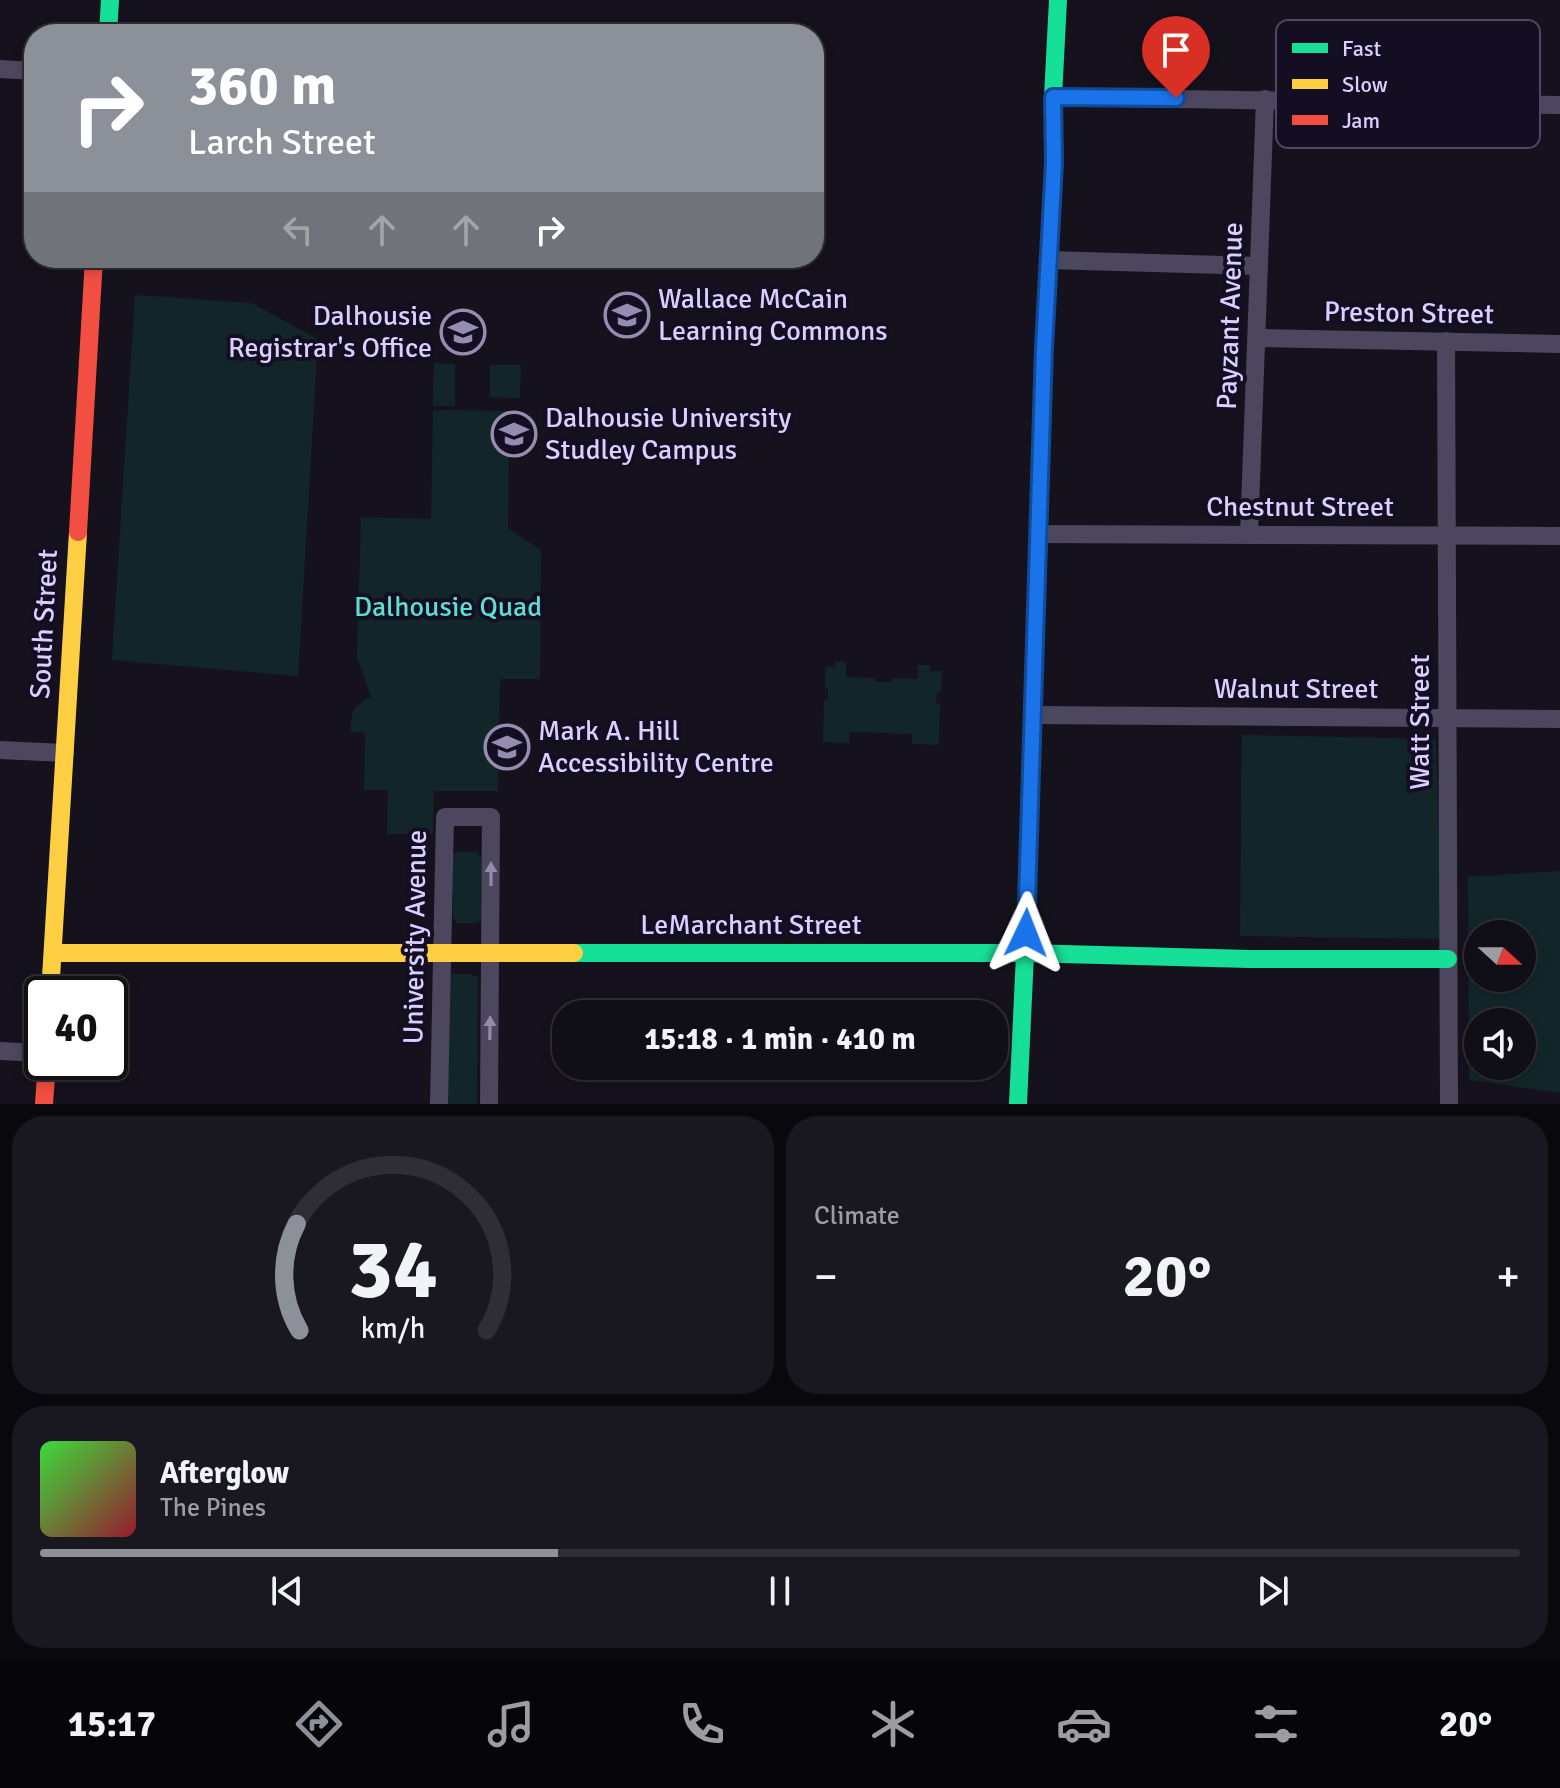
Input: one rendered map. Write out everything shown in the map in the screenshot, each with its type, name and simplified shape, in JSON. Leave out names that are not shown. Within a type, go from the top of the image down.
[{"type":"street","points":[[109,24],[110,0]]},
{"type":"street","points":[[1018,1104],[1058,0]]},
{"type":"street","points":[[0,69],[24,70]]},
{"type":"street","points":[[1053,97],[1276,99]]},
{"type":"street","name":"Payzant Avenue","points":[[1249,535],[1265,99]]},
{"type":"street","points":[[1540,105],[1560,105]]},
{"type":"street","points":[[1048,260],[1259,266]]},
{"type":"street","name":"South Street","points":[[51,976],[93,268]]},
{"type":"street","name":"Preston Street","points":[[1258,338],[1560,344]]},
{"type":"street","name":"Watt Street","points":[[1446,341],[1449,1104]]},
{"type":"street","name":"Chestnut Street","points":[[1039,534],[1560,536]]},
{"type":"street","name":"Walnut Street","points":[[1032,715],[1560,719]]},
{"type":"street","points":[[0,750],[65,753]]},
{"type":"street","name":"University Avenue","points":[[439,1104],[445,817],[491,817],[489,1104]]},
{"type":"street","name":"LeMarchant Street","points":[[53,953],[1025,953],[1249,959],[1448,959]]},
{"type":"street","points":[[0,1051],[24,1052]]},
{"type":"street","points":[[44,1104],[46,1080]]},
{"type":"green space","points":[[135,295],[251,303],[318,339],[298,676],[112,660]]},
{"type":"green space","points":[[434,363],[455,364],[455,406],[433,406]]},
{"type":"green space","points":[[490,365],[521,365],[520,398],[490,397]]},
{"type":"green space","name":"Dalhousie Quad","points":[[433,410],[509,411],[508,528],[541,550],[540,679],[500,679],[498,791],[434,791],[433,834],[387,834],[388,790],[364,790],[365,733],[351,732],[354,710],[371,697],[357,657],[361,517],[431,519]]},
{"type":"green space","points":[[835,662],[846,662],[846,677],[874,678],[875,682],[891,682],[892,678],[917,679],[918,665],[930,665],[930,671],[942,671],[941,692],[937,692],[936,703],[940,704],[939,745],[912,744],[912,734],[850,732],[849,743],[823,742],[824,700],[828,700],[826,667],[835,667]]},
{"type":"green space","points":[[1242,735],[1436,739],[1442,939],[1240,936]]},
{"type":"green space","points":[[458,852],[477,852],[482,859],[481,918],[478,923],[457,923],[453,917],[452,856]]},
{"type":"green space","points":[[1560,871],[1560,1093],[1469,1080],[1536,1080],[1536,1008],[1469,1008],[1469,992],[1536,992],[1536,920],[1468,920],[1468,877]]},
{"type":"green space","points":[[452,974],[478,977],[477,1104],[447,1104],[448,978]]},
{"type":"traffic: fast","points":[[109,24],[110,0]]},
{"type":"traffic: fast","points":[[1018,1104],[1058,0]]},
{"type":"traffic: fast","points":[[574,953],[1025,953],[1249,959],[1448,959]]},
{"type":"traffic: slow","points":[[51,976],[78,532]]},
{"type":"traffic: slow","points":[[53,953],[574,953]]},
{"type":"traffic: jam","points":[[78,532],[93,268]]},
{"type":"traffic: jam","points":[[44,1104],[46,1080]]},
{"type":"place","name":"Wallace McCain Learning Commons","points":[[627,315]]},
{"type":"place","name":"Dalhousie Registrar's Office","points":[[463,332]]},
{"type":"place","name":"Dalhousie University Studley Campus","points":[[514,434]]},
{"type":"place","name":"Mark A. Hill Accessibility Centre","points":[[507,747]]},
{"type":"route","points":[[1026,933],[1044,348],[1054,163],[1053,97],[1176,98]]}]
